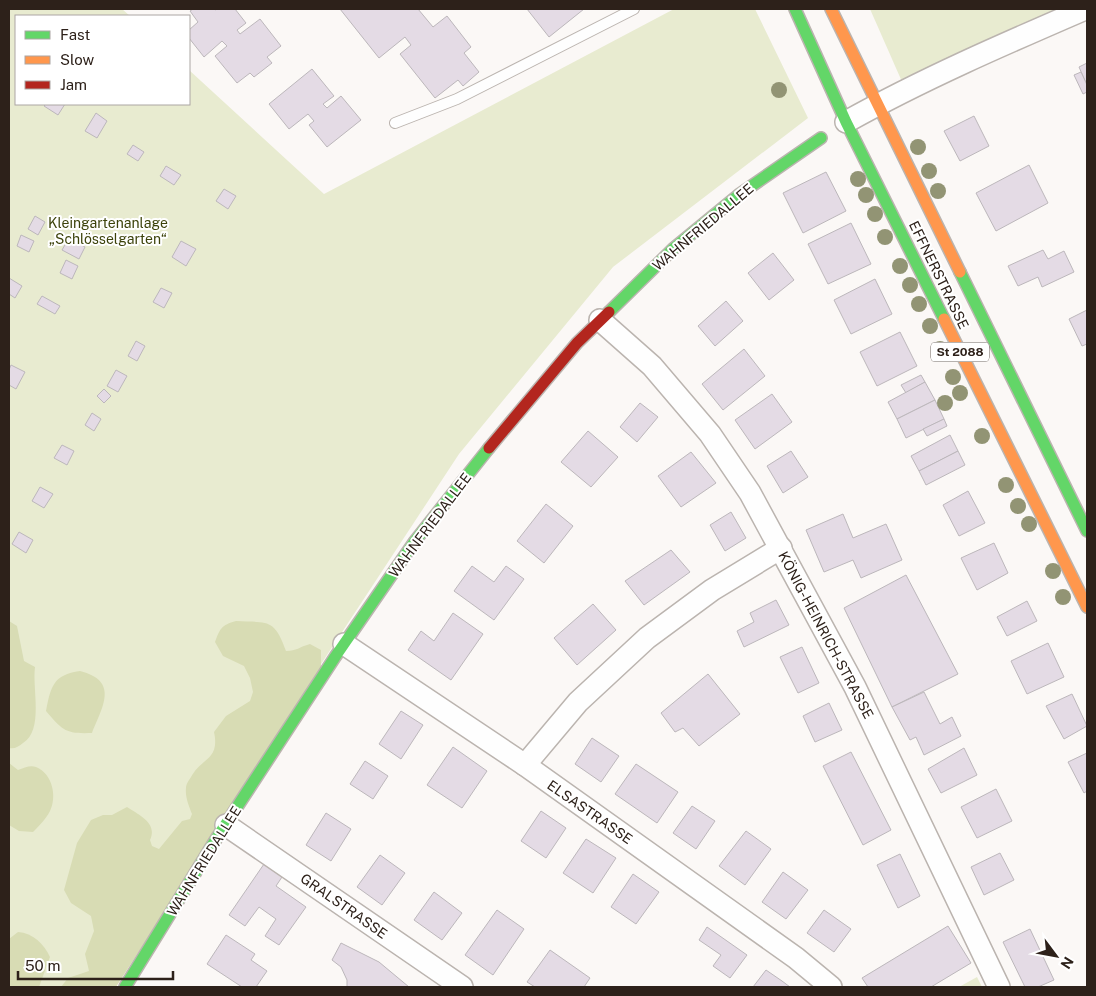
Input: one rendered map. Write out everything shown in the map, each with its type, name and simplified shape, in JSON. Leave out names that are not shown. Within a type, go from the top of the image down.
[{"type":"main road","name":"EFFNERSTRASSE","points":[[795,9],[846,122],[1087,607]]},
{"type":"main road","name":"EFFNERSTRASSE","points":[[831,9],[1087,531]]},
{"type":"main road","name":"WAHNFRIEDALLEE","points":[[126,987],[226,825],[344,644],[415,540],[494,441],[577,344],[673,249],[740,194],[821,138]]},
{"type":"street","points":[[846,122],[877,104],[974,58],[1085,9]]},
{"type":"street","name":"KÖNIG-HEINRICH-STRASSE","points":[[600,320],[652,366],[710,434],[750,493],[855,687],[999,987]]},
{"type":"street","points":[[525,765],[578,702],[647,638],[712,590],[781,548]]},
{"type":"street","name":"ELSASTRASSE","points":[[344,644],[525,765],[796,958],[831,987]]},
{"type":"street","name":"GRALSTRASSE","points":[[226,825],[462,987]]},
{"type":"lane","points":[[396,123],[457,99],[634,9]]},
{"type":"green space","name":"Kleingartenanlage „Schlösselgarten“","points":[[9,9],[122,9],[129,15],[15,15],[15,105],[190,105],[190,71],[324,194],[674,9],[755,9],[808,118],[613,267],[459,454],[109,987],[9,987]]},
{"type":"green space","points":[[870,9],[1072,9],[903,84]]},
{"type":"green space","points":[[9,621],[17,626],[24,661],[35,667],[36,708],[33,729],[29,737],[20,746],[13,748],[9,748]]},
{"type":"green space","points":[[236,621],[262,622],[273,627],[282,640],[286,651],[296,650],[310,644],[321,650],[321,669],[116,987],[61,987],[68,978],[89,971],[85,954],[94,931],[91,916],[71,903],[64,890],[77,843],[91,820],[103,815],[112,815],[127,807],[146,820],[151,829],[150,840],[152,846],[159,849],[182,821],[190,819],[192,814],[187,801],[186,791],[188,782],[195,770],[212,753],[215,741],[214,732],[226,716],[250,701],[253,692],[250,678],[244,666],[223,656],[215,642],[222,628]]},
{"type":"green space","points":[[80,671],[92,675],[100,681],[104,688],[103,704],[92,733],[76,733],[66,730],[46,711],[55,683],[64,675]]},
{"type":"green space","points":[[9,763],[18,770],[36,767],[42,770],[50,780],[53,793],[52,805],[44,820],[33,832],[19,831],[9,825]]},
{"type":"green space","points":[[18,932],[28,934],[37,940],[50,957],[39,987],[9,987],[9,939]]},
{"type":"green space","points":[[977,977],[982,987],[959,987]]},
{"type":"building","points":[[193,9],[235,9],[246,23],[237,30],[240,34],[260,19],[281,46],[267,57],[272,63],[254,77],[250,73],[237,83],[215,56],[227,46],[222,41],[204,57],[190,39],[190,29],[198,22],[190,11]]},
{"type":"building","points":[[340,9],[418,9],[433,27],[447,16],[471,47],[464,53],[479,72],[463,86],[458,80],[435,98],[400,54],[411,45],[405,37],[379,58]]},
{"type":"building","points":[[527,9],[584,9],[549,37]]},
{"type":"building","points":[[1087,63],[1087,85],[1079,67]]},
{"type":"building","points":[[312,69],[334,96],[323,104],[327,108],[341,96],[361,120],[327,147],[309,125],[314,121],[308,114],[289,129],[269,104]]},
{"type":"building","points":[[1081,72],[1087,85],[1087,92],[1083,94],[1074,75]]},
{"type":"building","points":[[45,105],[64,105],[58,115]]},
{"type":"building","points":[[96,113],[107,121],[97,138],[85,131]]},
{"type":"building","points":[[974,116],[989,146],[960,161],[944,131]]},
{"type":"building","points":[[133,145],[144,152],[138,161],[127,154]]},
{"type":"building","points":[[1029,165],[1048,203],[996,231],[976,193]]},
{"type":"building","points":[[166,166],[181,175],[174,185],[160,176]]},
{"type":"building","points":[[826,172],[846,211],[803,233],[783,193]]},
{"type":"building","points":[[224,189],[236,196],[228,209],[216,201]]},
{"type":"building","points":[[35,216],[45,222],[38,235],[28,229]]},
{"type":"building","points":[[851,223],[871,264],[828,284],[808,244]]},
{"type":"building","points":[[21,235],[34,241],[29,252],[17,246]]},
{"type":"building","points":[[69,238],[85,247],[79,259],[62,250]]},
{"type":"building","points":[[181,241],[196,249],[186,266],[172,257]]},
{"type":"building","points":[[1043,250],[1048,259],[1064,251],[1074,272],[1042,287],[1038,277],[1018,286],[1008,266]]},
{"type":"building","points":[[773,253],[794,280],[769,300],[748,273]]},
{"type":"building","points":[[66,260],[78,266],[72,279],[60,273]]},
{"type":"building","points":[[9,278],[22,286],[15,298],[9,294]]},
{"type":"building","points":[[875,279],[892,314],[851,334],[834,300]]},
{"type":"building","points":[[161,288],[172,293],[164,308],[153,302]]},
{"type":"building","points":[[42,296],[60,306],[55,314],[37,304]]},
{"type":"building","points":[[726,301],[743,321],[715,346],[698,326]]},
{"type":"building","points":[[1087,310],[1087,344],[1082,346],[1069,319]]},
{"type":"building","points":[[900,332],[917,366],[877,386],[860,352]]},
{"type":"building","points":[[136,341],[145,346],[137,361],[128,356]]},
{"type":"building","points":[[744,349],[765,376],[723,410],[702,384]]},
{"type":"building","points":[[11,365],[25,372],[16,389],[9,385]]},
{"type":"building","points":[[116,370],[127,376],[118,392],[107,386]]},
{"type":"building","points":[[921,375],[925,382],[906,393],[901,385]]},
{"type":"building","points":[[925,382],[935,400],[897,419],[888,402]]},
{"type":"building","points":[[104,389],[111,396],[104,403],[97,396]]},
{"type":"building","points":[[772,394],[792,422],[755,449],[735,420]]},
{"type":"building","points":[[935,400],[944,419],[906,438],[897,419]]},
{"type":"building","points":[[640,403],[658,417],[637,442],[620,427]]},
{"type":"building","points":[[92,413],[101,419],[94,431],[85,425]]},
{"type":"building","points":[[944,419],[947,426],[927,436],[923,429]]},
{"type":"building","points":[[588,431],[618,457],[591,487],[561,462]]},
{"type":"building","points":[[950,435],[958,451],[919,471],[911,456]]},
{"type":"building","points":[[62,445],[74,451],[67,465],[54,458]]},
{"type":"building","points":[[791,451],[808,477],[783,493],[767,466]]},
{"type":"building","points":[[958,451],[965,465],[926,485],[919,471]]},
{"type":"building","points":[[691,452],[716,483],[681,507],[658,476]]},
{"type":"building","points":[[40,487],[53,494],[44,508],[32,501]]},
{"type":"building","points":[[968,491],[985,523],[959,536],[943,505]]},
{"type":"building","points":[[546,504],[573,526],[544,563],[517,541]]},
{"type":"building","points":[[731,512],[746,538],[725,551],[710,525]]},
{"type":"building","points":[[843,514],[853,538],[886,524],[902,560],[861,578],[853,560],[824,572],[806,530]]},
{"type":"building","points":[[19,532],[33,540],[26,553],[12,544]]},
{"type":"building","points":[[994,543],[1008,573],[977,590],[961,558]]},
{"type":"building","points":[[671,550],[690,572],[644,605],[625,581]]},
{"type":"building","points":[[472,566],[494,582],[506,566],[524,579],[494,620],[454,591]]},
{"type":"building","points":[[906,575],[958,674],[892,707],[844,608]]},
{"type":"building","points":[[776,600],[789,625],[744,647],[737,631],[754,622],[750,613]]},
{"type":"building","points":[[1027,601],[1037,621],[1007,636],[997,617]]},
{"type":"building","points":[[593,604],[616,630],[577,665],[554,638]]},
{"type":"building","points":[[453,613],[483,634],[451,680],[408,650],[421,631],[434,641]]},
{"type":"building","points":[[1048,643],[1064,677],[1027,694],[1011,661]]},
{"type":"building","points":[[802,647],[819,683],[798,693],[780,657]]},
{"type":"building","points":[[708,674],[740,714],[699,746],[683,728],[675,732],[661,713]]},
{"type":"building","points":[[924,692],[940,724],[952,717],[961,736],[924,755],[916,737],[910,740],[892,707]]},
{"type":"building","points":[[1072,694],[1087,726],[1064,739],[1046,706]]},
{"type":"building","points":[[829,703],[842,730],[815,742],[803,716]]},
{"type":"building","points":[[401,711],[423,725],[401,759],[379,744]]},
{"type":"building","points":[[592,738],[619,756],[601,782],[575,764]]},
{"type":"building","points":[[453,747],[487,771],[462,808],[427,785]]},
{"type":"building","points":[[964,748],[977,775],[941,793],[928,769]]},
{"type":"building","points":[[851,752],[891,830],[863,845],[823,766]]},
{"type":"building","points":[[1087,753],[1087,791],[1084,793],[1068,762]]},
{"type":"building","points":[[365,761],[388,776],[373,799],[350,784]]},
{"type":"building","points":[[636,764],[678,792],[657,823],[615,794]]},
{"type":"building","points":[[996,789],[1012,821],[977,838],[961,807]]},
{"type":"building","points":[[692,806],[715,821],[696,849],[673,833]]},
{"type":"building","points":[[541,811],[566,828],[546,858],[521,841]]},
{"type":"building","points":[[326,813],[351,829],[331,861],[306,845]]},
{"type":"building","points":[[746,831],[771,849],[745,885],[719,866]]},
{"type":"building","points":[[586,839],[616,858],[593,893],[563,873]]},
{"type":"building","points":[[1000,853],[1014,880],[984,895],[971,867]]},
{"type":"building","points":[[900,854],[920,896],[898,908],[877,865]]},
{"type":"building","points":[[380,855],[405,873],[382,905],[357,887]]},
{"type":"building","points":[[264,864],[282,877],[276,886],[306,907],[279,945],[265,936],[276,919],[259,907],[245,926],[229,915]]},
{"type":"building","points":[[783,872],[808,890],[786,919],[762,902]]},
{"type":"building","points":[[633,874],[659,892],[636,924],[611,907]]},
{"type":"building","points":[[434,892],[462,913],[442,940],[414,920]]},
{"type":"building","points":[[497,910],[524,929],[493,975],[465,955]]},
{"type":"building","points":[[824,910],[851,929],[834,952],[807,933]]},
{"type":"building","points":[[948,926],[971,963],[931,987],[868,987],[862,978]]},
{"type":"building","points":[[707,927],[747,955],[730,978],[713,966],[721,955],[699,940]]},
{"type":"building","points":[[1030,929],[1054,980],[1038,987],[1025,987],[1003,942]]},
{"type":"building","points":[[226,935],[255,954],[251,960],[267,971],[256,987],[242,987],[207,964]]},
{"type":"building","points":[[341,943],[379,962],[409,987],[347,987],[347,980],[341,967],[332,960]]},
{"type":"building","points":[[550,950],[590,978],[584,987],[535,987],[527,982]]},
{"type":"building","points":[[766,970],[782,981],[790,987],[753,987]]},
{"type":"traffic: fast","points":[[795,9],[846,122],[944,319]]},
{"type":"traffic: fast","points":[[609,312],[673,249],[740,194],[821,138]]},
{"type":"traffic: fast","points":[[960,272],[1087,531]]},
{"type":"traffic: fast","points":[[125,987],[218,836],[335,657],[415,541],[489,448]]},
{"type":"traffic: slow","points":[[831,9],[960,272]]},
{"type":"traffic: slow","points":[[944,319],[1087,607]]},
{"type":"traffic: jam","points":[[489,448],[577,343],[609,312]]}]
